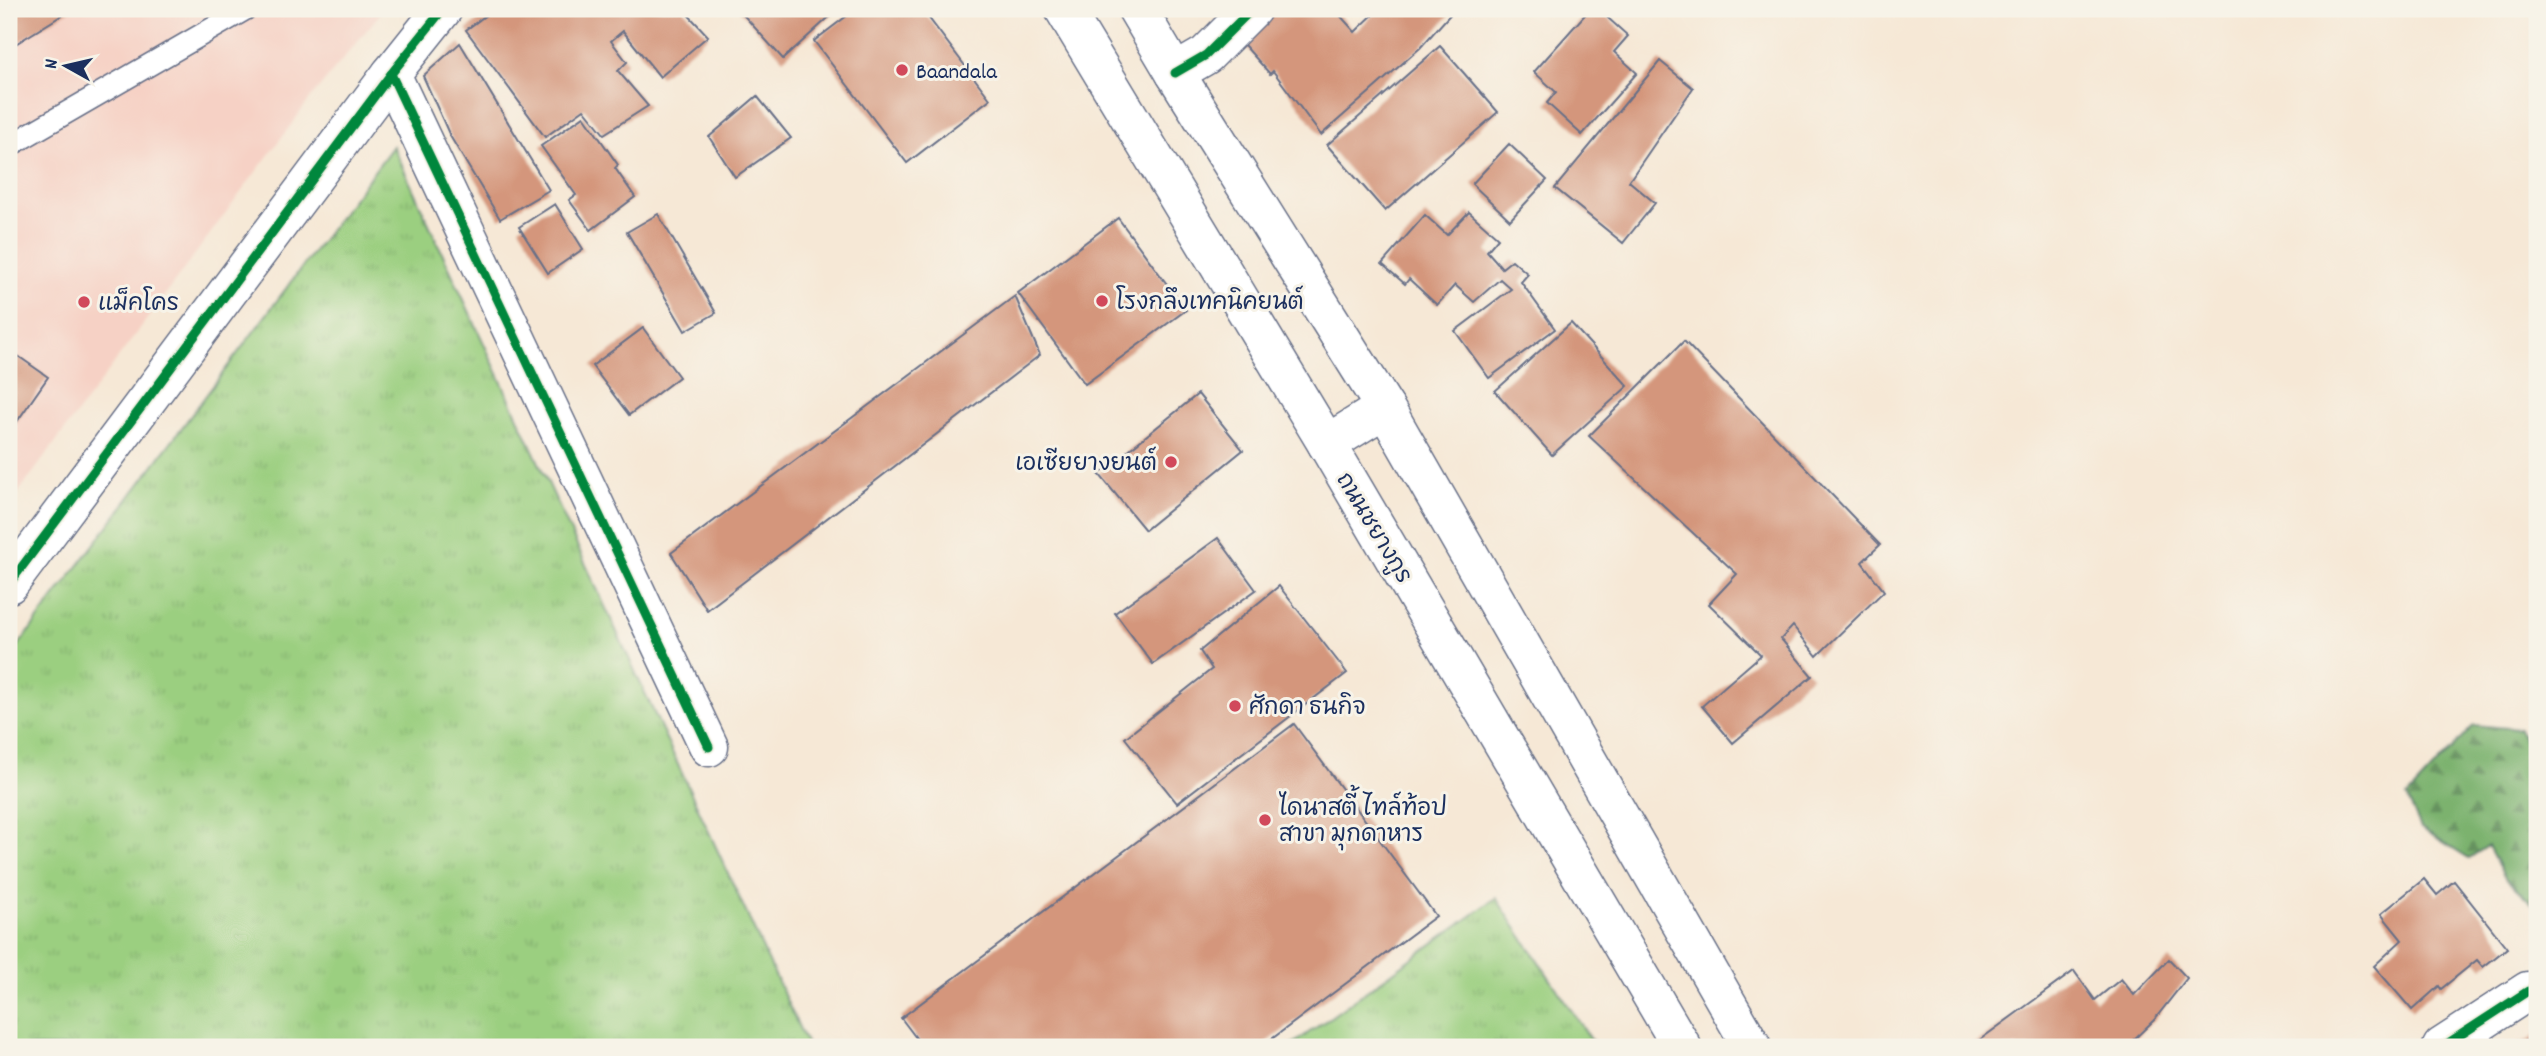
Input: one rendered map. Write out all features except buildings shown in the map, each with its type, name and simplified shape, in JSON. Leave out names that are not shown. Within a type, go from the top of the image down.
[{"type":"main road","points":[[9,584],[391,74],[443,9]]},
{"type":"main road","name":"ถนนชยางกูร","points":[[1064,9],[1326,444],[1682,1047]]},
{"type":"main road","points":[[1137,9],[1385,408],[1752,1047]]},
{"type":"main road","points":[[1175,73],[1206,55],[1252,9]]},
{"type":"main road","points":[[391,74],[709,747]]},
{"type":"main road","points":[[1326,444],[1385,408]]},
{"type":"main road","points":[[2442,1047],[2528,991]]},
{"type":"lane","points":[[9,146],[246,9]]},
{"type":"shaded area","name":"แม็คโคร","points":[[9,9],[384,9],[310,99],[9,505]]},
{"type":"green space","points":[[393,146],[808,1047],[9,1047],[9,658]]},
{"type":"green space","points":[[2474,725],[2519,729],[2534,757],[2537,756],[2537,908],[2505,878],[2488,846],[2469,858],[2421,828],[2407,797]]},
{"type":"green space","points":[[1496,898],[1596,1047],[1289,1047]]},
{"type":"cycle path","points":[[9,584],[391,74],[443,9]]},
{"type":"cycle path","points":[[1175,73],[1206,55],[1252,9]]},
{"type":"cycle path","points":[[391,74],[709,747]]},
{"type":"cycle path","points":[[2442,1047],[2528,991]]},
{"type":"place","name":"Baandala","points":[[902,70]]},
{"type":"place","name":"โรงกลึงเทคนิคยนต์","points":[[1102,301]]},
{"type":"place","name":"แม็คโคร","points":[[84,302]]},
{"type":"place","name":"เอเซียยางยนต์","points":[[1171,462]]},
{"type":"place","name":"ศักดา ธนกิจ","points":[[1235,706]]},
{"type":"place","name":"ไดนาสตี้ ไทล์ท้อป สาขา มุกดาหาร","points":[[1265,820]]}]
